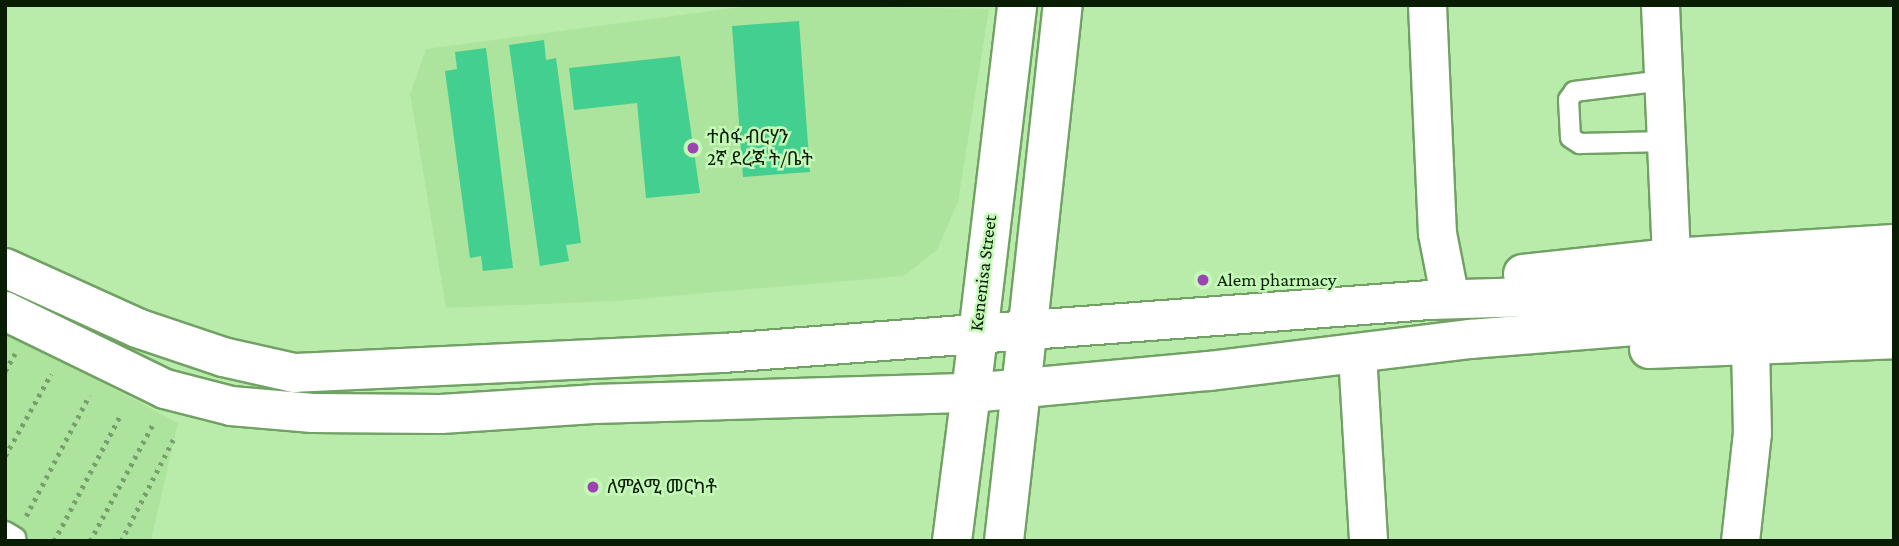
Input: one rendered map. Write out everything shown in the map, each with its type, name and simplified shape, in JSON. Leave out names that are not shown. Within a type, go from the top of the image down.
[{"type":"main road","name":"Kenenisa Street","points":[[953,541],[971,393],[975,332],[1017,5]]},
{"type":"main road","points":[[1004,541],[1025,329],[1063,5]]},
{"type":"main road","points":[[5,311],[164,389],[230,406],[313,413],[441,414],[594,404],[971,393],[1357,354],[1436,343],[1894,244]]},
{"type":"main road","points":[[5,268],[137,328],[223,357],[295,373],[723,354],[975,332],[1202,320],[1439,295],[1465,281],[1894,306]]},
{"type":"main road","points":[[1668,291],[1894,275]]},
{"type":"main road","points":[[1436,343],[1449,355],[1465,358],[1894,339]]},
{"type":"main road","points":[[590,359],[594,404]]},
{"type":"street","points":[[1427,5],[1439,295]]},
{"type":"street","points":[[1660,5],[1666,141],[1668,291]]},
{"type":"street","points":[[1740,541],[1752,433],[1751,345]]},
{"type":"street","points":[[1357,354],[1368,541]]},
{"type":"lane","points":[[1663,80],[1574,91],[1568,99],[1570,137],[1579,143],[1666,141]]},
{"type":"path","points":[[5,371],[15,354]]},
{"type":"path","points":[[5,456],[51,374]]},
{"type":"path","points":[[10,534],[89,396]]},
{"type":"path","points":[[54,541],[121,414]]},
{"type":"path","points":[[90,541],[152,426]]},
{"type":"path","points":[[121,541],[175,436]]},
{"type":"shaded area","name":"ተስፋ ብርሃን 2ኛ ደረጃ ት/ቤት","points":[[756,5],[989,9],[958,202],[937,250],[904,276],[615,301],[446,308],[410,94],[426,49]]},
{"type":"shaded area","points":[[5,331],[178,423],[151,541],[5,541]]},
{"type":"building","points":[[799,21],[810,172],[743,177],[732,26]]},
{"type":"building","points":[[544,40],[546,60],[556,58],[581,243],[566,245],[569,261],[540,266],[509,45]]},
{"type":"building","points":[[486,48],[513,268],[483,271],[481,256],[470,258],[445,71],[457,69],[455,52]]},
{"type":"building","points":[[680,56],[700,193],[646,198],[637,103],[574,110],[569,68]]},
{"type":"place","name":"ተስፋ ብርሃን 2ኛ ደረጃ ት/ቤት","points":[[693,148]]},
{"type":"place","name":"Alem pharmacy","points":[[1203,280]]},
{"type":"place","name":"ለምልሚ መርካቶ","points":[[593,487]]}]
